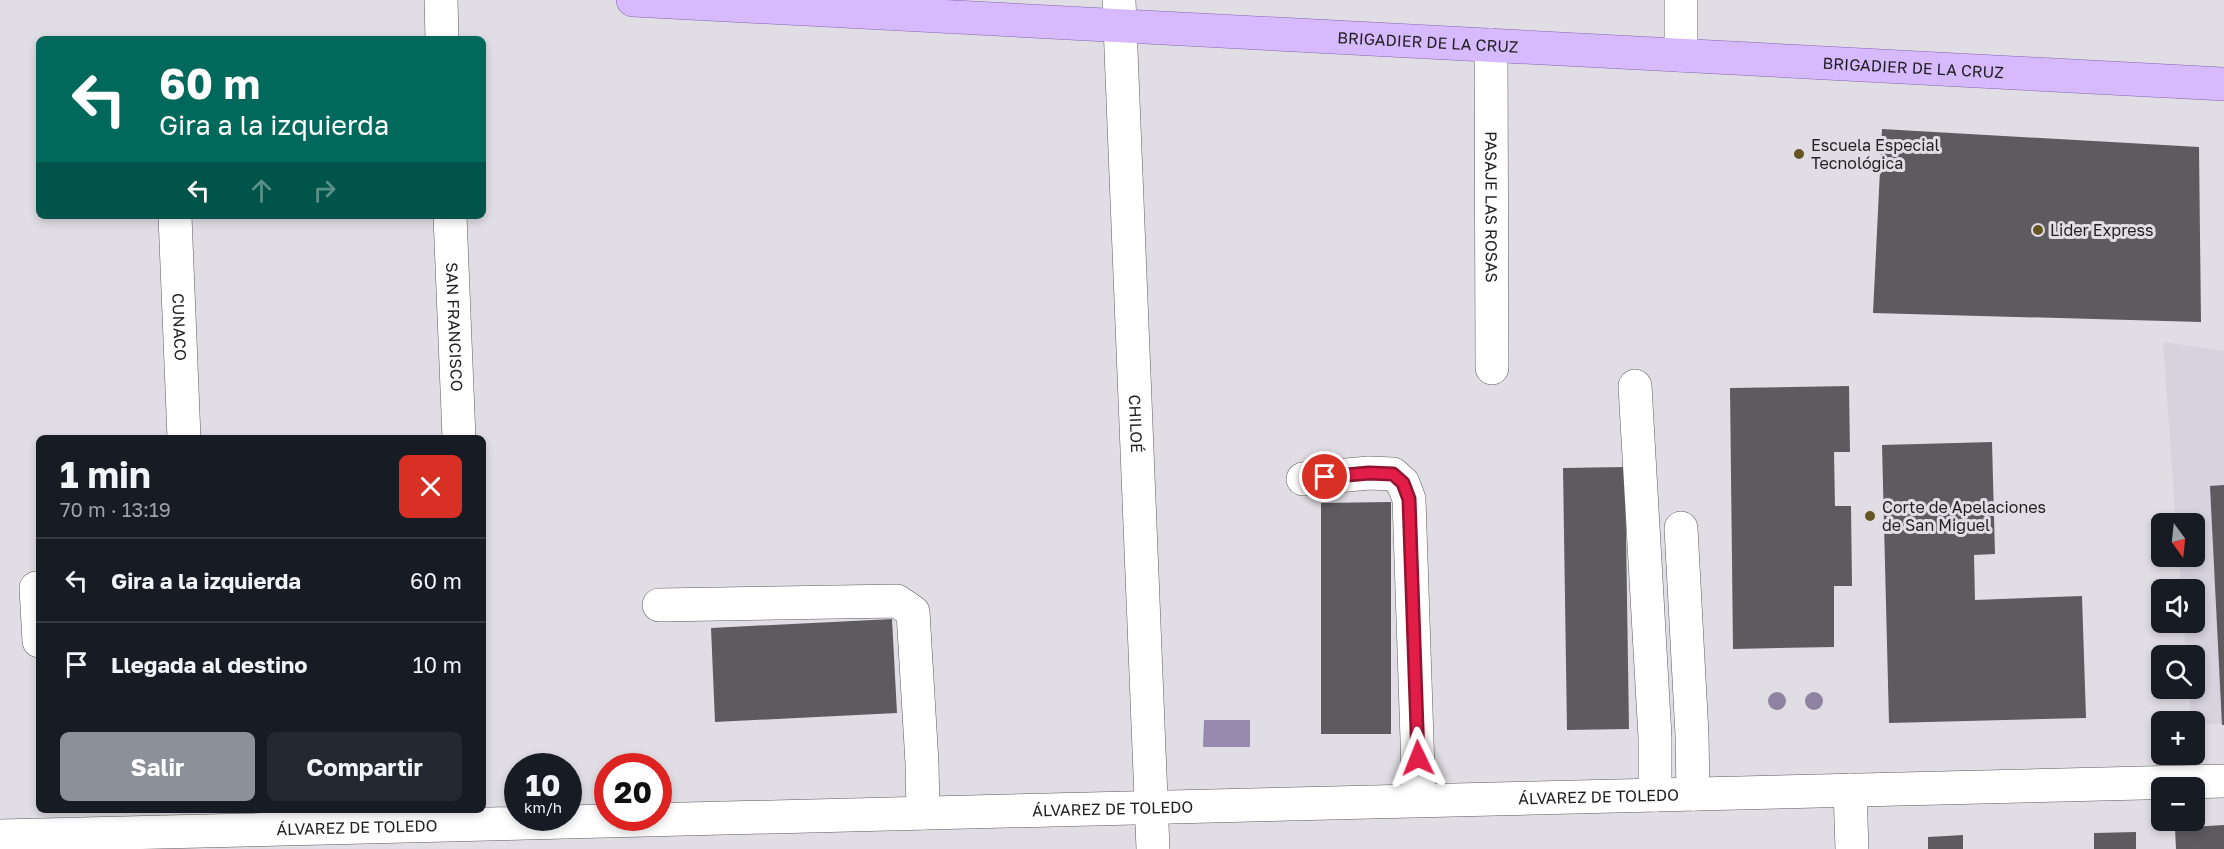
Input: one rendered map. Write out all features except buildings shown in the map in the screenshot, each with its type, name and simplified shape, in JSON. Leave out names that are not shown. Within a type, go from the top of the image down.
[{"type":"main road","name":"BRIGADIER DE LA CRUZ","points":[[633,0],[1119,12],[1491,45],[2223,88]]},
{"type":"street","points":[[441,0],[442,36]]},
{"type":"street","points":[[1681,0],[1681,55]]},
{"type":"street","name":"CHILOÉ","points":[[1119,12],[1154,849]]},
{"type":"street","name":"PASAJE LAS ROSAS","points":[[1491,45],[1491,368]]},
{"type":"street","name":"CUNACO","points":[[175,219],[184,435]]},
{"type":"street","name":"SAN FRANCISCO","points":[[450,219],[459,435]]},
{"type":"street","points":[[1635,386],[1655,737],[1655,795]]},
{"type":"street","points":[[1304,479],[1369,473],[1393,474],[1403,483],[1409,499],[1419,800]]},
{"type":"street","points":[[1681,528],[1693,794]]},
{"type":"street","points":[[659,605],[897,601],[913,612],[923,813]]},
{"type":"street","name":"ÁLVAREZ DE TOLEDO","points":[[0,836],[49,822],[201,820],[474,828],[923,813],[2224,781]]},
{"type":"street","points":[[1850,790],[1852,849]]},
{"type":"shaded area","points":[[2163,342],[2224,351],[2224,724],[2205,724],[2205,711],[2190,711],[2190,699],[2205,699],[2205,645],[2185,645],[2185,633],[2205,633],[2205,579],[2180,579],[2180,567],[2205,567],[2205,513],[2175,513]]},
{"type":"shaded area","points":[[1204,720],[1250,720],[1250,747],[1203,747]]},
{"type":"place","name":"Escuela Especial Tecnológica","points":[[1799,154]]},
{"type":"place","name":"Lider Express","points":[[2038,230]]},
{"type":"place","name":"Corte de Apelaciones de San Miguel","points":[[1870,516]]},
{"type":"route","points":[[1325,477],[1369,473],[1393,474],[1403,483],[1409,499],[1418,758]]}]
